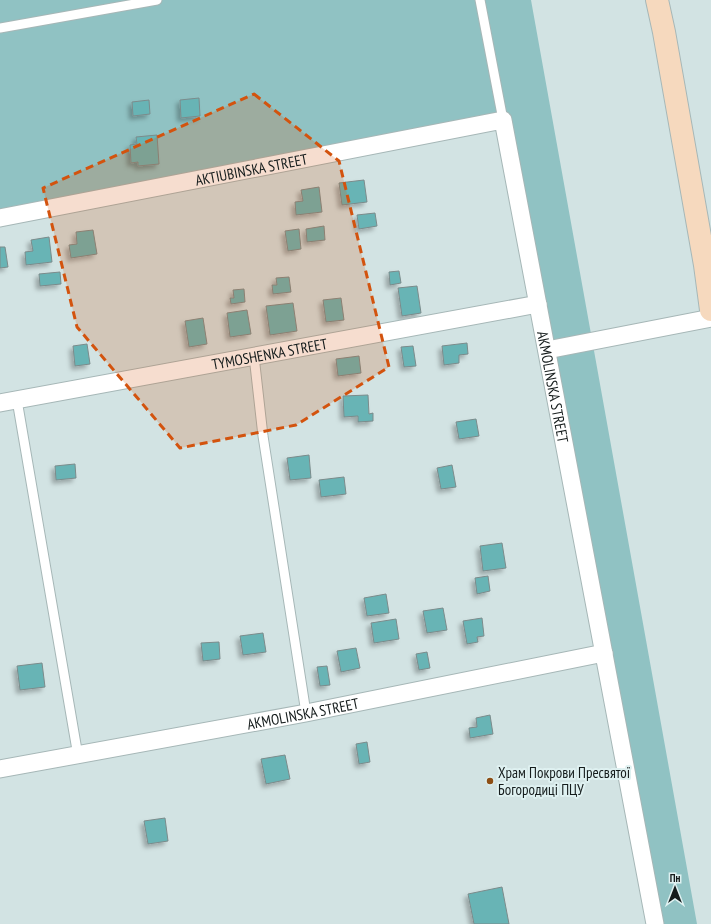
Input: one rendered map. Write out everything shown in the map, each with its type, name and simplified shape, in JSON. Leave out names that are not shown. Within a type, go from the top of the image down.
[{"type":"street","points":[[657,0],[704,257],[711,310]]},
{"type":"street","name":"AKTIUBINSKA STREET","points":[[0,218],[503,120]]},
{"type":"street","name":"AKMOLINSKA STREET","points":[[503,120],[655,924]]},
{"type":"street","name":"TYMOSHENKA STREET","points":[[0,403],[538,304]]},
{"type":"street","points":[[547,350],[711,318]]},
{"type":"street","name":"AKMOLINSKA STREET","points":[[0,769],[78,756],[306,713],[604,653]]},
{"type":"lane","points":[[0,28],[157,0]]},
{"type":"lane","points":[[480,0],[503,120]]},
{"type":"lane","points":[[254,356],[264,444],[306,713]]},
{"type":"lane","points":[[17,400],[78,756]]},
{"type":"highlighted area","points":[[254,94],[339,161],[389,367],[296,425],[180,448],[77,327],[43,188]]},
{"type":"shaded area","points":[[0,0],[531,0],[697,924],[655,924],[503,120],[0,218]]},
{"type":"building","points":[[199,98],[200,116],[181,118],[180,100]]},
{"type":"building","points":[[149,100],[150,114],[133,116],[132,102]]},
{"type":"building","points":[[157,135],[159,164],[138,166],[138,162],[131,163],[130,145],[137,144],[136,137]]},
{"type":"building","points":[[364,180],[367,202],[342,205],[339,183]]},
{"type":"building","points":[[319,187],[322,212],[296,215],[295,202],[303,201],[301,190]]},
{"type":"building","points":[[375,213],[377,226],[359,229],[357,215]]},
{"type":"building","points":[[324,226],[325,240],[307,242],[306,229]]},
{"type":"building","points":[[299,229],[301,249],[288,251],[285,231]]},
{"type":"building","points":[[93,230],[97,254],[71,258],[69,245],[77,244],[76,232]]},
{"type":"building","points":[[49,237],[52,262],[26,265],[25,252],[33,251],[31,240]]},
{"type":"building","points":[[0,247],[5,247],[8,267],[0,268]]},
{"type":"building","points":[[399,271],[401,283],[390,285],[389,272]]},
{"type":"building","points":[[60,272],[61,284],[40,286],[39,274]]},
{"type":"building","points":[[289,277],[291,292],[273,294],[272,285],[277,285],[276,278]]},
{"type":"building","points":[[417,286],[421,313],[402,316],[398,288]]},
{"type":"building","points":[[244,289],[245,302],[231,304],[230,298],[234,298],[233,290]]},
{"type":"building","points":[[341,298],[344,320],[326,322],[323,300]]},
{"type":"building","points":[[293,303],[297,331],[270,335],[266,306]]},
{"type":"building","points":[[247,310],[251,334],[230,337],[227,313]]},
{"type":"building","points":[[203,318],[207,344],[189,347],[185,321]]},
{"type":"building","points":[[467,343],[468,354],[459,355],[459,363],[444,365],[442,346]]},
{"type":"building","points":[[87,344],[90,364],[75,366],[73,346]]},
{"type":"building","points":[[413,346],[416,366],[404,367],[401,347]]},
{"type":"building","points":[[359,356],[361,373],[338,376],[336,359]]},
{"type":"building","points":[[368,395],[369,414],[373,413],[373,421],[358,422],[358,416],[344,417],[343,396]]},
{"type":"building","points":[[476,419],[479,436],[459,439],[456,422]]},
{"type":"building","points":[[309,455],[311,478],[290,480],[287,458]]},
{"type":"building","points":[[75,464],[76,478],[56,480],[55,466]]},
{"type":"building","points":[[452,465],[456,487],[441,489],[437,468]]},
{"type":"building","points":[[344,477],[346,494],[321,497],[319,480]]},
{"type":"building","points":[[502,543],[506,568],[483,571],[480,546]]},
{"type":"building","points":[[488,576],[490,591],[477,594],[475,578]]},
{"type":"building","points":[[386,594],[389,613],[367,616],[364,598]]},
{"type":"building","points":[[443,608],[447,630],[427,633],[423,611]]},
{"type":"building","points":[[482,618],[484,636],[477,637],[478,642],[467,644],[463,621]]},
{"type":"building","points":[[396,619],[399,639],[374,643],[371,623]]},
{"type":"building","points":[[263,633],[266,652],[243,655],[240,636]]},
{"type":"building","points":[[219,642],[220,659],[203,661],[201,643]]},
{"type":"building","points":[[356,648],[360,668],[341,672],[337,651]]},
{"type":"building","points":[[427,652],[430,668],[419,670],[416,654]]},
{"type":"building","points":[[42,663],[45,687],[20,690],[17,666]]},
{"type":"building","points":[[327,666],[330,685],[320,686],[317,667]]},
{"type":"building","points":[[490,715],[493,734],[470,738],[469,728],[477,727],[476,718]]},
{"type":"building","points":[[367,742],[370,762],[359,764],[356,744]]},
{"type":"building","points":[[285,755],[290,779],[266,784],[261,759]]},
{"type":"building","points":[[165,818],[168,841],[148,844],[144,821]]},
{"type":"building","points":[[502,887],[509,924],[474,924],[468,894]]},
{"type":"place","name":"Храм Покрови Пресвятої Богородиці ПЦУ","points":[[490,781]]}]
